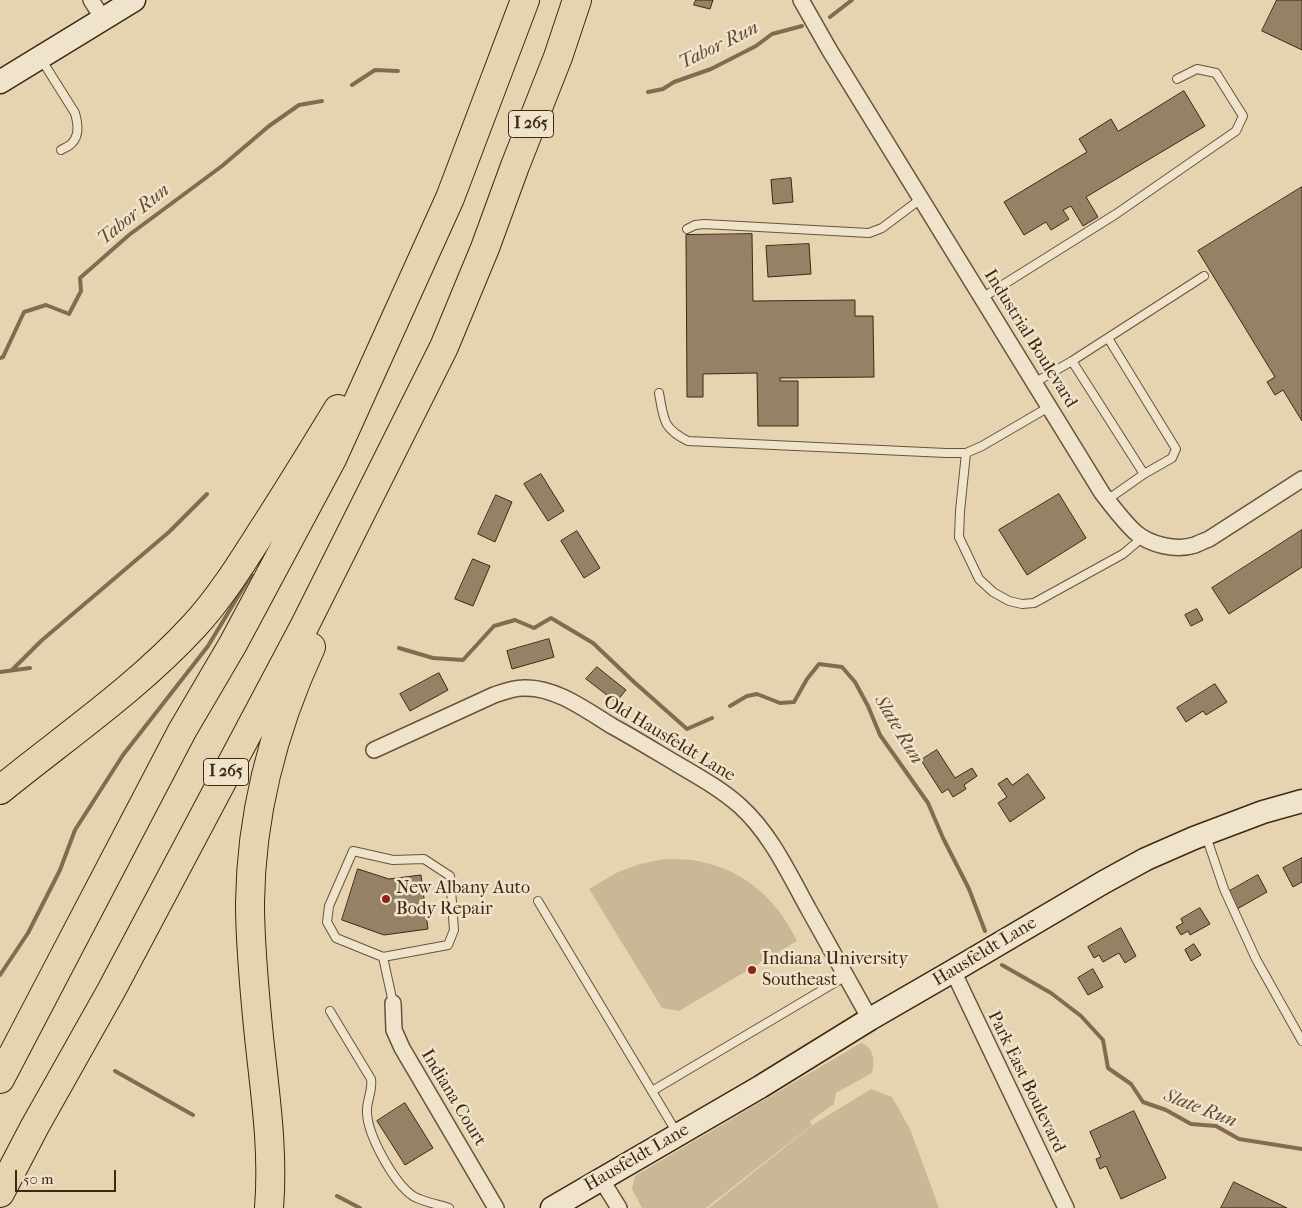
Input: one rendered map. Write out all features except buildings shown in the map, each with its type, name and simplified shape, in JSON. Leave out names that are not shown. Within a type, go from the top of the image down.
[{"type":"highway","name":"I 265","points":[[0,1079],[182,731],[233,644],[332,459],[450,198],[525,0]]},
{"type":"highway","name":"I 265","points":[[0,1193],[305,625],[444,347],[485,248],[558,57],[577,0]]},
{"type":"highway","points":[[0,790],[140,678],[168,653],[206,612],[241,564],[300,473],[408,292]]},
{"type":"highway","points":[[269,1208],[271,1149],[251,945],[250,902],[257,816],[277,731],[292,691],[328,610],[399,438]]},
{"type":"street","points":[[0,82],[40,57],[97,9],[134,0]]},
{"type":"street","name":"Industrial Boulevard","points":[[801,0],[830,51],[1107,500],[1136,533],[1149,541],[1163,546],[1194,545],[1209,539],[1302,479]]},
{"type":"street","name":"Old Hausfeldt Lane","points":[[374,750],[508,690],[535,688],[548,691],[574,703],[712,784],[741,807],[754,821],[776,852],[870,1018]]},
{"type":"street","name":"Hausfeldt Lane","points":[[552,1208],[760,1087],[870,1018],[1146,859],[1263,812],[1302,801]]},
{"type":"street","name":"Park East Boulevard","points":[[953,971],[1066,1208]]},
{"type":"street","name":"Indiana Court","points":[[393,1002],[394,1030],[402,1048],[496,1208]]},
{"type":"street","points":[[601,1179],[619,1208]]},
{"type":"lane","points":[[40,57],[75,113],[78,123],[78,130],[73,142],[61,150]]},
{"type":"lane","points":[[982,298],[1116,214],[1236,131],[1242,116],[1216,73],[1197,69],[1178,79]]},
{"type":"lane","points":[[687,229],[695,225],[704,224],[869,233],[882,228],[922,198]]},
{"type":"lane","points":[[1034,383],[1072,361],[1204,276]]},
{"type":"lane","points":[[1107,500],[1144,474],[1172,458],[1176,449],[1108,338]]},
{"type":"lane","points":[[1072,361],[1144,474]]},
{"type":"lane","points":[[660,393],[665,423],[677,436],[688,441],[946,453],[966,453],[982,446],[1049,407]]},
{"type":"lane","points":[[966,453],[959,537],[979,579],[993,592],[1009,600],[1022,604],[1034,603],[1122,554],[1143,537]]},
{"type":"lane","points":[[1206,834],[1224,889],[1256,959],[1302,1041]]},
{"type":"lane","points":[[353,851],[392,860],[424,859],[450,876],[454,930],[448,946],[383,957],[336,938],[327,922],[329,906],[353,851]]},
{"type":"lane","points":[[538,901],[678,1134]]},
{"type":"lane","points":[[383,957],[393,1002]]},
{"type":"lane","points":[[652,1091],[846,976]]},
{"type":"lane","points":[[330,1011],[371,1079],[372,1087],[367,1102],[368,1123],[380,1151],[397,1181],[406,1191],[420,1200],[449,1208]]},
{"type":"shaded area","points":[[664,859],[691,860],[709,864],[726,869],[741,877],[755,887],[779,911],[797,941],[679,1011],[662,1008],[589,889],[618,872],[640,864]]},
{"type":"shaded area","points":[[861,1043],[869,1048],[873,1055],[872,1073],[836,1093],[834,1104],[810,1121],[812,1125],[706,1208],[642,1208],[632,1189],[635,1176]]},
{"type":"shaded area","points":[[871,1089],[892,1097],[910,1129],[939,1208],[709,1208],[814,1124]]},
{"type":"waterway","name":"Tabor Run","points":[[830,17],[852,0]]},
{"type":"waterway","name":"Tabor Run","points":[[648,92],[663,89],[674,82],[711,69],[756,46],[772,34],[802,26]]},
{"type":"waterway","name":"Tabor Run","points":[[352,85],[375,70],[398,71]]},
{"type":"waterway","name":"Tabor Run","points":[[0,358],[3,357],[24,312],[46,305],[69,314],[81,291],[80,278],[129,235],[222,166],[269,126],[299,105],[322,101]]},
{"type":"waterway","points":[[12,670],[41,641],[169,532],[207,494]]},
{"type":"waterway","points":[[0,975],[28,933],[60,870],[75,830],[123,755],[208,646],[251,575]]},
{"type":"waterway","name":"Slate Run","points":[[399,648],[433,658],[463,660],[494,626],[515,620],[534,628],[551,618],[593,643],[687,729],[712,718]]},
{"type":"waterway","name":"Slate Run","points":[[730,706],[747,696],[757,694],[780,703],[794,702],[807,679],[819,664],[842,667],[855,682],[868,706],[880,735],[928,803],[943,838],[969,889],[985,931]]},
{"type":"waterway","name":"Slate Run","points":[[0,672],[30,668]]},
{"type":"waterway","name":"Slate Run","points":[[1002,965],[1051,993],[1081,1016],[1103,1040],[1108,1068],[1131,1084],[1143,1102],[1166,1110],[1191,1124],[1216,1126],[1239,1139],[1302,1149]]},
{"type":"waterway","points":[[115,1071],[193,1115]]},
{"type":"waterway","points":[[337,1196],[360,1208]]},
{"type":"place","name":"New Albany Auto Body Repair","points":[[386,899]]},
{"type":"place","name":"Indiana University Southeast","points":[[752,970]]}]
